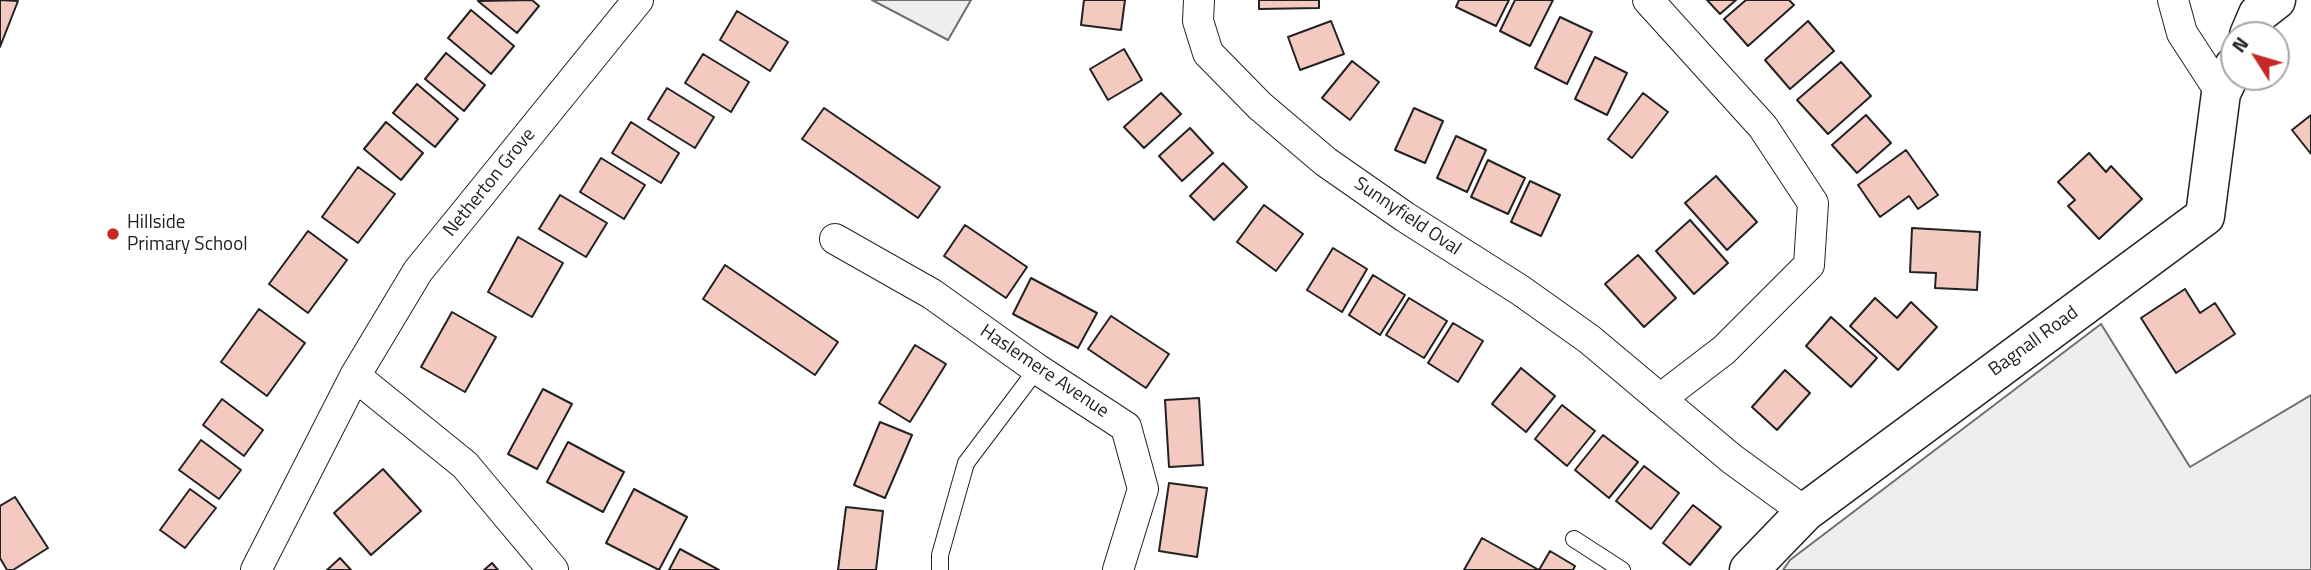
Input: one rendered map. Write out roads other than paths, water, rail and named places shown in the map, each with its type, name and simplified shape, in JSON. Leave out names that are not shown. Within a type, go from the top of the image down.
[{"type":"street","name":"Netherton Grove","points":[[256,570],[355,376],[418,271],[638,0]]},
{"type":"street","name":"Sunnyfield Oval","points":[[1199,0],[1198,21],[1208,52],[1260,106],[1326,162],[1405,217],[1520,290],[1589,340],[1732,459],[1805,512]]},
{"type":"street","points":[[1648,0],[1763,127],[1813,203],[1809,265],[1724,350],[1660,399]]},
{"type":"street","points":[[2173,0],[2182,33],[2220,73]]},
{"type":"street","points":[[2255,21],[2258,15],[2276,0]]},
{"type":"street","name":"Bagnall Road","points":[[1749,570],[1805,512],[2205,216],[2225,91]]},
{"type":"street","name":"Haslemere Avenue","points":[[835,239],[932,294],[1037,369],[1126,427],[1143,489],[1118,570]]},
{"type":"street","points":[[355,376],[465,465],[553,570]]},
{"type":"lane","points":[[940,570],[940,555],[966,463],[1037,369]]},
{"type":"lane","points":[[1573,539],[1622,570]]},
{"type":"place","name":"Hillside Primary School","points":[[113,234]]}]
